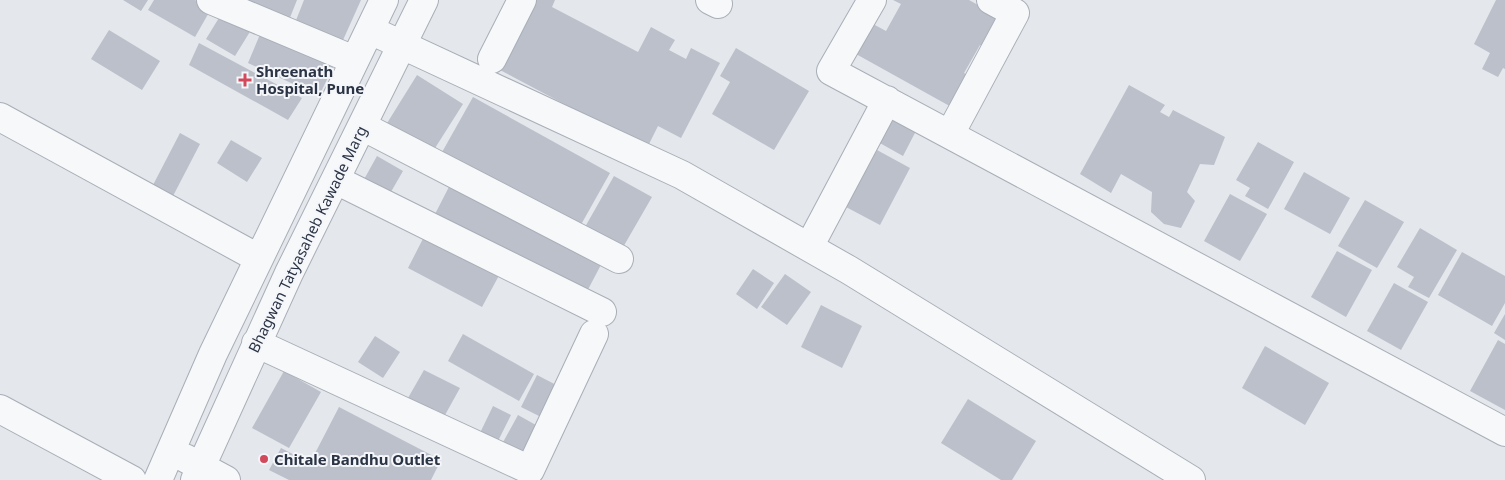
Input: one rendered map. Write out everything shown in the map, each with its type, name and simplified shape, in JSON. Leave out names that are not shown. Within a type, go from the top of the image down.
[{"type":"street","points":[[211,0],[354,60]]},
{"type":"street","points":[[158,480],[258,258],[384,0]]},
{"type":"street","name":"Bhagwan Tatyasaheb Kawade Marg","points":[[198,473],[256,343],[424,0]]},
{"type":"street","points":[[492,59],[522,0]]},
{"type":"street","points":[[872,0],[831,71],[1505,432]]},
{"type":"street","points":[[950,134],[1015,13],[991,0]]},
{"type":"street","points":[[370,30],[682,175],[809,247],[1191,480]]},
{"type":"street","points":[[809,247],[887,100]]},
{"type":"street","points":[[0,117],[258,258]]},
{"type":"street","points":[[362,126],[619,259]]},
{"type":"street","points":[[256,343],[530,470],[598,323],[336,180]]},
{"type":"street","points":[[0,409],[132,480]]},
{"type":"street","points":[[170,450],[198,473],[226,480]]},
{"type":"building","points":[[123,0],[148,0],[141,11]]},
{"type":"building","points":[[154,0],[195,0],[211,9],[195,37],[148,10]]},
{"type":"building","points":[[225,0],[297,0],[287,25]]},
{"type":"building","points":[[304,0],[361,0],[339,49],[293,28]]},
{"type":"building","points":[[533,0],[555,0],[552,7],[638,52],[651,27],[675,40],[669,50],[686,59],[691,48],[720,63],[681,138],[658,126],[647,148],[500,70]]},
{"type":"building","points":[[893,0],[969,0],[1005,20],[988,50],[980,45],[964,73],[973,78],[955,109],[856,54],[873,24],[886,31],[901,4]]},
{"type":"building","points":[[1496,0],[1505,0],[1505,69],[1503,68],[1498,77],[1482,69],[1490,53],[1474,44]]},
{"type":"building","points":[[222,13],[251,30],[235,56],[206,39]]},
{"type":"building","points":[[109,30],[160,61],[142,90],[91,59]]},
{"type":"building","points":[[261,32],[334,65],[319,96],[248,63]]},
{"type":"building","points":[[199,43],[302,98],[288,120],[189,65]]},
{"type":"building","points":[[736,48],[809,91],[774,150],[712,114],[730,82],[720,76]]},
{"type":"building","points":[[417,75],[463,104],[430,156],[384,128]]},
{"type":"building","points":[[1129,85],[1165,105],[1160,112],[1169,117],[1173,110],[1225,137],[1214,165],[1200,164],[1187,192],[1195,201],[1181,228],[1164,224],[1151,212],[1152,192],[1121,174],[1111,193],[1080,174]]},
{"type":"building","points":[[473,97],[610,173],[578,230],[441,154]]},
{"type":"building","points":[[892,115],[917,129],[903,156],[878,142]]},
{"type":"building","points":[[180,133],[200,144],[173,196],[153,185]]},
{"type":"building","points":[[231,140],[262,158],[247,182],[217,163]]},
{"type":"building","points":[[1258,142],[1294,162],[1268,209],[1245,196],[1250,188],[1236,180]]},
{"type":"building","points":[[877,150],[910,168],[880,225],[846,207]]},
{"type":"building","points":[[377,156],[403,171],[388,197],[362,183]]},
{"type":"building","points":[[1304,172],[1350,198],[1330,234],[1284,209]]},
{"type":"building","points":[[614,176],[652,197],[622,249],[585,227]]},
{"type":"building","points":[[453,179],[604,259],[583,299],[433,218]]},
{"type":"building","points":[[1230,194],[1267,214],[1240,261],[1204,241]]},
{"type":"building","points":[[1365,200],[1404,222],[1377,268],[1338,246]]},
{"type":"building","points":[[1420,228],[1457,250],[1429,298],[1408,287],[1414,277],[1397,267]]},
{"type":"building","points":[[428,229],[503,268],[482,307],[408,268]]},
{"type":"building","points":[[1337,251],[1372,270],[1346,317],[1311,297]]},
{"type":"building","points":[[1462,252],[1505,276],[1505,303],[1492,326],[1438,295]]},
{"type":"building","points":[[753,269],[774,283],[757,309],[736,294]]},
{"type":"building","points":[[785,274],[811,292],[787,325],[761,307]]},
{"type":"building","points":[[1394,283],[1428,302],[1401,350],[1367,331]]},
{"type":"building","points":[[821,305],[862,326],[842,368],[801,347]]},
{"type":"building","points":[[1505,314],[1505,340],[1494,333]]},
{"type":"building","points":[[463,334],[534,374],[519,401],[448,361]]},
{"type":"building","points":[[375,336],[400,352],[383,378],[358,362]]},
{"type":"building","points":[[1498,340],[1505,344],[1505,410],[1470,391]]},
{"type":"building","points":[[1265,346],[1329,383],[1305,425],[1242,388]]},
{"type":"building","points":[[424,370],[460,388],[445,415],[434,409],[432,412],[408,398]]},
{"type":"building","points":[[284,371],[321,392],[289,448],[252,428]]},
{"type":"building","points":[[537,375],[564,389],[547,420],[521,407]]},
{"type":"building","points":[[968,399],[1036,441],[1012,480],[1001,480],[941,443]]},
{"type":"building","points":[[493,406],[511,415],[497,443],[479,435]]},
{"type":"building","points":[[339,407],[441,460],[431,480],[289,480],[269,470],[281,448],[310,463]]},
{"type":"building","points":[[518,415],[543,429],[527,458],[502,444]]},
{"type":"place","name":"Shreenath Hospital, Pune","points":[[245,80]]},
{"type":"place","name":"Chitale Bandhu Outlet","points":[[264,459]]}]
